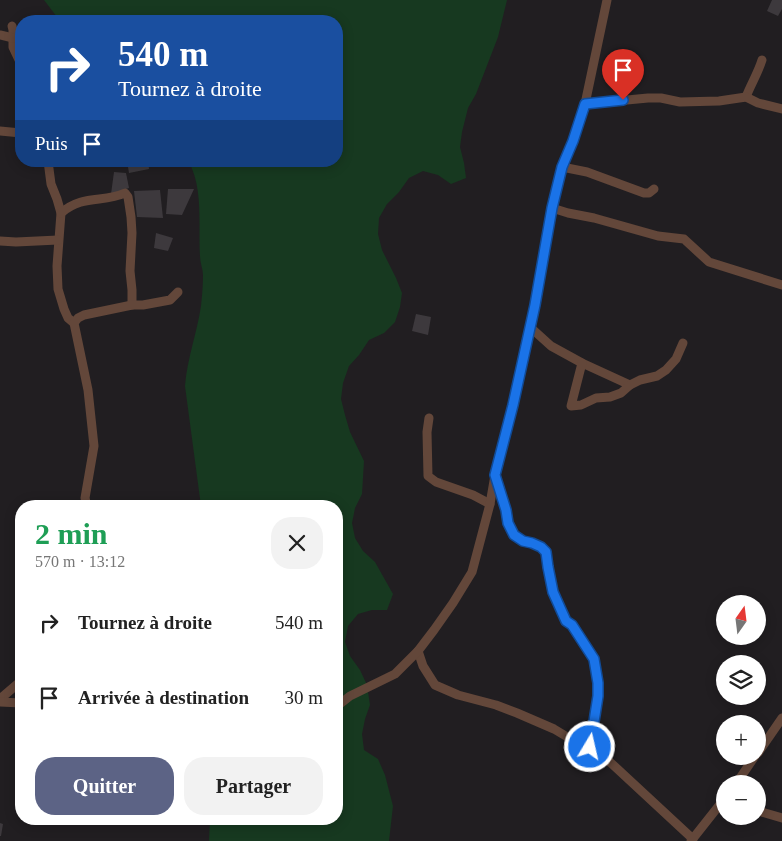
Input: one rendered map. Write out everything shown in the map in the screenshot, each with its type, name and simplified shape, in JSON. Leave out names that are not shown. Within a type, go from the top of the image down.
[{"type":"street","points":[[343,702],[350,696],[395,674],[418,651],[453,603],[472,572],[515,399],[535,305],[552,208],[562,167],[585,104],[607,0]]},
{"type":"street","points":[[12,26],[15,51]]},
{"type":"street","points":[[0,35],[13,38]]},
{"type":"street","points":[[746,97],[752,82],[758,74],[762,60]]},
{"type":"street","points":[[585,104],[648,98],[661,98],[680,102],[719,101],[746,97],[758,103],[782,109]]},
{"type":"street","points":[[0,131],[15,132]]},
{"type":"street","points":[[49,167],[51,184],[61,213],[58,240],[58,289],[68,318],[74,323],[88,390],[94,446],[86,500]]},
{"type":"street","points":[[562,167],[588,172],[644,193],[654,190]]},
{"type":"street","points":[[61,213],[76,203],[125,193],[128,197],[131,217],[130,271],[132,305]]},
{"type":"street","points":[[552,208],[658,236],[684,239],[709,262],[782,285]]},
{"type":"street","points":[[0,241],[58,240]]},
{"type":"street","points":[[74,323],[84,315],[132,305],[170,300],[178,292]]},
{"type":"street","points":[[530,328],[551,346],[582,363],[630,385]]},
{"type":"street","points":[[582,363],[571,406],[581,405],[596,398],[610,397],[621,393],[630,385],[640,380],[657,376],[666,370],[676,359],[684,342]]},
{"type":"street","points":[[429,418],[428,476],[436,482],[473,495],[490,504]]},
{"type":"street","points":[[495,475],[508,523],[514,535],[523,541],[541,547],[546,552],[553,592],[566,621],[572,625],[594,659],[598,696],[590,747]]},
{"type":"street","points":[[418,651],[422,666],[435,686],[517,713],[590,747],[611,763],[692,840],[716,809]]},
{"type":"street","points":[[0,701],[15,687]]},
{"type":"street","points":[[0,701],[15,702]]},
{"type":"street","points":[[766,741],[782,718]]},
{"type":"street","points":[[766,813],[782,818]]},
{"type":"green space","points":[[44,0],[507,0],[498,37],[476,94],[468,108],[462,132],[460,147],[466,178],[451,184],[438,175],[423,171],[409,178],[387,204],[379,218],[378,234],[382,250],[402,293],[400,307],[395,322],[384,333],[369,340],[349,366],[343,383],[341,399],[345,415],[350,432],[364,461],[362,494],[355,508],[352,523],[355,538],[363,551],[375,562],[393,594],[387,610],[372,610],[358,614],[348,626],[345,642],[350,656],[360,670],[367,685],[370,705],[362,734],[364,750],[378,759],[385,775],[393,806],[389,841],[209,841],[210,825],[343,825],[343,500],[200,500],[185,386],[201,306],[203,279],[200,259],[198,195],[191,167],[343,167],[343,15],[55,15]]},
{"type":"building","points":[[772,0],[782,0],[782,9],[778,16],[767,11]]},
{"type":"building","points":[[128,167],[149,167],[149,169],[129,173]]},
{"type":"building","points":[[114,172],[126,173],[129,188],[111,194]]},
{"type":"building","points":[[168,189],[194,189],[182,215],[166,214]]},
{"type":"building","points":[[160,190],[163,218],[137,217],[134,191]]},
{"type":"building","points":[[156,233],[173,238],[168,251],[154,248]]},
{"type":"building","points":[[416,314],[431,317],[428,335],[412,331]]},
{"type":"building","points":[[0,823],[3,824],[1,836],[0,836]]},
{"type":"route","points":[[590,747],[598,696],[594,659],[572,625],[566,621],[553,592],[546,552],[541,547],[523,541],[514,535],[508,523],[495,475],[518,385],[535,305],[552,208],[562,167],[585,104],[623,100]]}]
